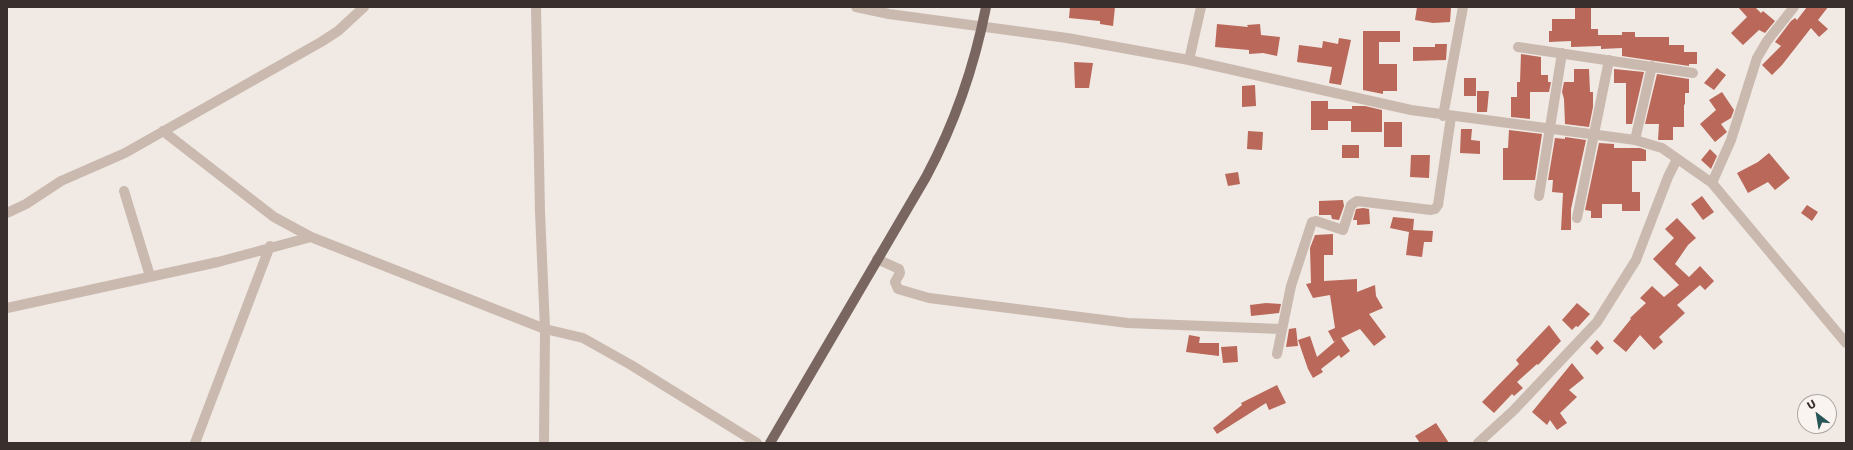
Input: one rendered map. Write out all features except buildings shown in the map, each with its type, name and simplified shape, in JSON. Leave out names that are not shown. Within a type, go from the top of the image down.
[{"type":"main road","points":[[770,443],[944,144],[958,112],[983,26],[986,7]]},
{"type":"street","points":[[7,213],[26,204],[61,181],[118,157],[338,32],[364,7]]},
{"type":"street","points":[[536,7],[540,212],[545,329],[544,443]]},
{"type":"street","points":[[856,7],[889,14],[1067,38],[1189,60],[1411,110],[1635,140],[1662,148],[1712,183],[1846,343]]},
{"type":"street","points":[[1189,60],[1200,7]]},
{"type":"street","points":[[1277,354],[1291,286],[1312,222],[1316,221],[1343,230],[1351,205],[1357,201],[1431,210],[1437,207],[1447,116],[1463,7]]},
{"type":"street","points":[[1712,183],[1731,140],[1757,58],[1767,41],[1794,7]]},
{"type":"street","points":[[1518,47],[1693,73]]},
{"type":"street","points":[[1539,196],[1562,53]]},
{"type":"street","points":[[1577,218],[1609,60]]},
{"type":"street","points":[[1635,140],[1652,66]]},
{"type":"street","points":[[163,131],[274,217],[311,237],[545,329],[583,338],[631,365],[756,443]]},
{"type":"street","points":[[1478,443],[1514,410],[1597,322],[1636,260],[1668,177],[1677,159]]},
{"type":"street","points":[[124,191],[150,276]]},
{"type":"street","points":[[7,308],[225,260],[270,246],[311,237]]},
{"type":"street","points":[[195,443],[270,246]]},
{"type":"street","points":[[877,259],[899,269],[900,273],[895,282],[898,289],[929,298],[1128,323],[1281,329]]}]
